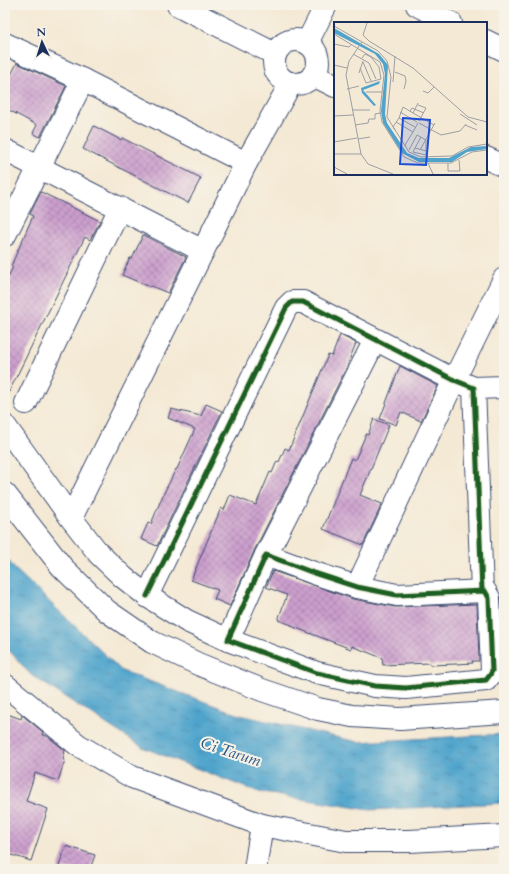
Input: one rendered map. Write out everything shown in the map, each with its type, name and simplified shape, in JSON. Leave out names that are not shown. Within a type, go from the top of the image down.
[{"type":"street","points":[[178,5],[275,54]]},
{"type":"street","points":[[307,43],[326,5]]},
{"type":"street","points":[[292,40],[300,40],[307,43],[317,54],[317,69],[313,76],[300,83],[285,81],[276,69],[274,62],[275,54],[285,43],[292,40]]},
{"type":"street","points":[[487,42],[504,50]]},
{"type":"street","points":[[5,44],[83,80],[246,163]]},
{"type":"street","points":[[313,76],[334,86]]},
{"type":"street","points":[[5,235],[83,80]]},
{"type":"street","points":[[71,518],[246,163],[291,82]]},
{"type":"street","points":[[5,150],[203,251]]},
{"type":"street","points":[[487,158],[504,166]]},
{"type":"street","points":[[26,403],[120,208]]},
{"type":"street","points":[[357,587],[454,380],[504,279]]},
{"type":"street","points":[[147,596],[286,308],[292,302],[303,302],[454,380],[474,388],[504,388]]},
{"type":"street","points":[[228,640],[266,555],[375,340]]},
{"type":"street","points":[[474,388],[482,591]]},
{"type":"street","points":[[5,426],[71,518],[99,554],[123,577],[147,596],[187,621],[228,640],[317,673],[375,686],[406,688],[486,680],[490,676],[492,671],[489,598],[485,592],[397,595],[357,587],[266,555]]},
{"type":"street","points":[[5,494],[62,567],[107,611],[152,642],[198,664],[262,690],[318,709],[352,716],[400,719],[504,712]]},
{"type":"street","points":[[5,685],[78,745],[132,777],[262,825],[346,841],[409,841],[504,836]]},
{"type":"street","points":[[255,869],[262,825]]},
{"type":"water","name":"Ci Tarum","points":[[5,556],[14,568],[122,671],[240,715],[358,742],[504,734],[504,803],[370,810],[257,792],[142,747],[31,675],[5,646]]},
{"type":"building","points":[[17,63],[66,86],[40,137],[33,133],[37,125],[5,108],[5,87]]},
{"type":"building","points":[[94,126],[121,140],[122,138],[201,178],[188,203],[83,149]]},
{"type":"building","points":[[41,192],[100,221],[90,240],[85,237],[5,400],[5,283],[13,267],[11,266],[33,216],[30,214]]},
{"type":"building","points":[[143,235],[186,257],[168,293],[122,275],[130,258],[132,259]]},
{"type":"building","points":[[340,335],[356,343],[349,363],[255,549],[230,606],[214,599],[218,590],[191,580],[221,508],[224,510],[230,495],[256,505],[270,472],[272,473],[277,461],[279,462],[285,448],[289,450],[328,355],[332,356]]},
{"type":"building","points":[[400,366],[438,386],[421,421],[401,412],[396,425],[380,419]]},
{"type":"building","points":[[206,404],[222,411],[157,546],[141,539],[148,523],[151,524],[163,495],[177,469],[195,429],[168,418],[171,409],[201,416]]},
{"type":"building","points":[[374,419],[389,425],[360,495],[382,504],[363,545],[323,529],[351,458],[355,460],[366,434],[368,435]]},
{"type":"building","points":[[273,571],[353,599],[395,607],[477,604],[479,661],[472,661],[473,663],[456,664],[430,665],[430,663],[383,665],[382,658],[352,646],[351,649],[291,626],[292,625],[278,620],[287,595],[266,587]]},
{"type":"building","points":[[502,598],[504,598],[504,643],[503,643]]},
{"type":"building","points":[[5,713],[21,719],[22,715],[43,732],[42,735],[47,736],[65,750],[63,760],[65,760],[58,781],[35,773],[26,801],[48,809],[31,861],[5,853]]},
{"type":"building","points":[[66,846],[95,855],[90,869],[58,869]]},
{"type":"cycle path","points":[[147,596],[286,308],[292,302],[303,302],[454,380],[474,388],[482,591]]},
{"type":"cycle path","points":[[266,555],[357,587],[397,595],[485,591],[489,598],[492,671],[490,675],[486,680],[406,688],[375,686],[317,673],[228,640],[266,555]]}]
